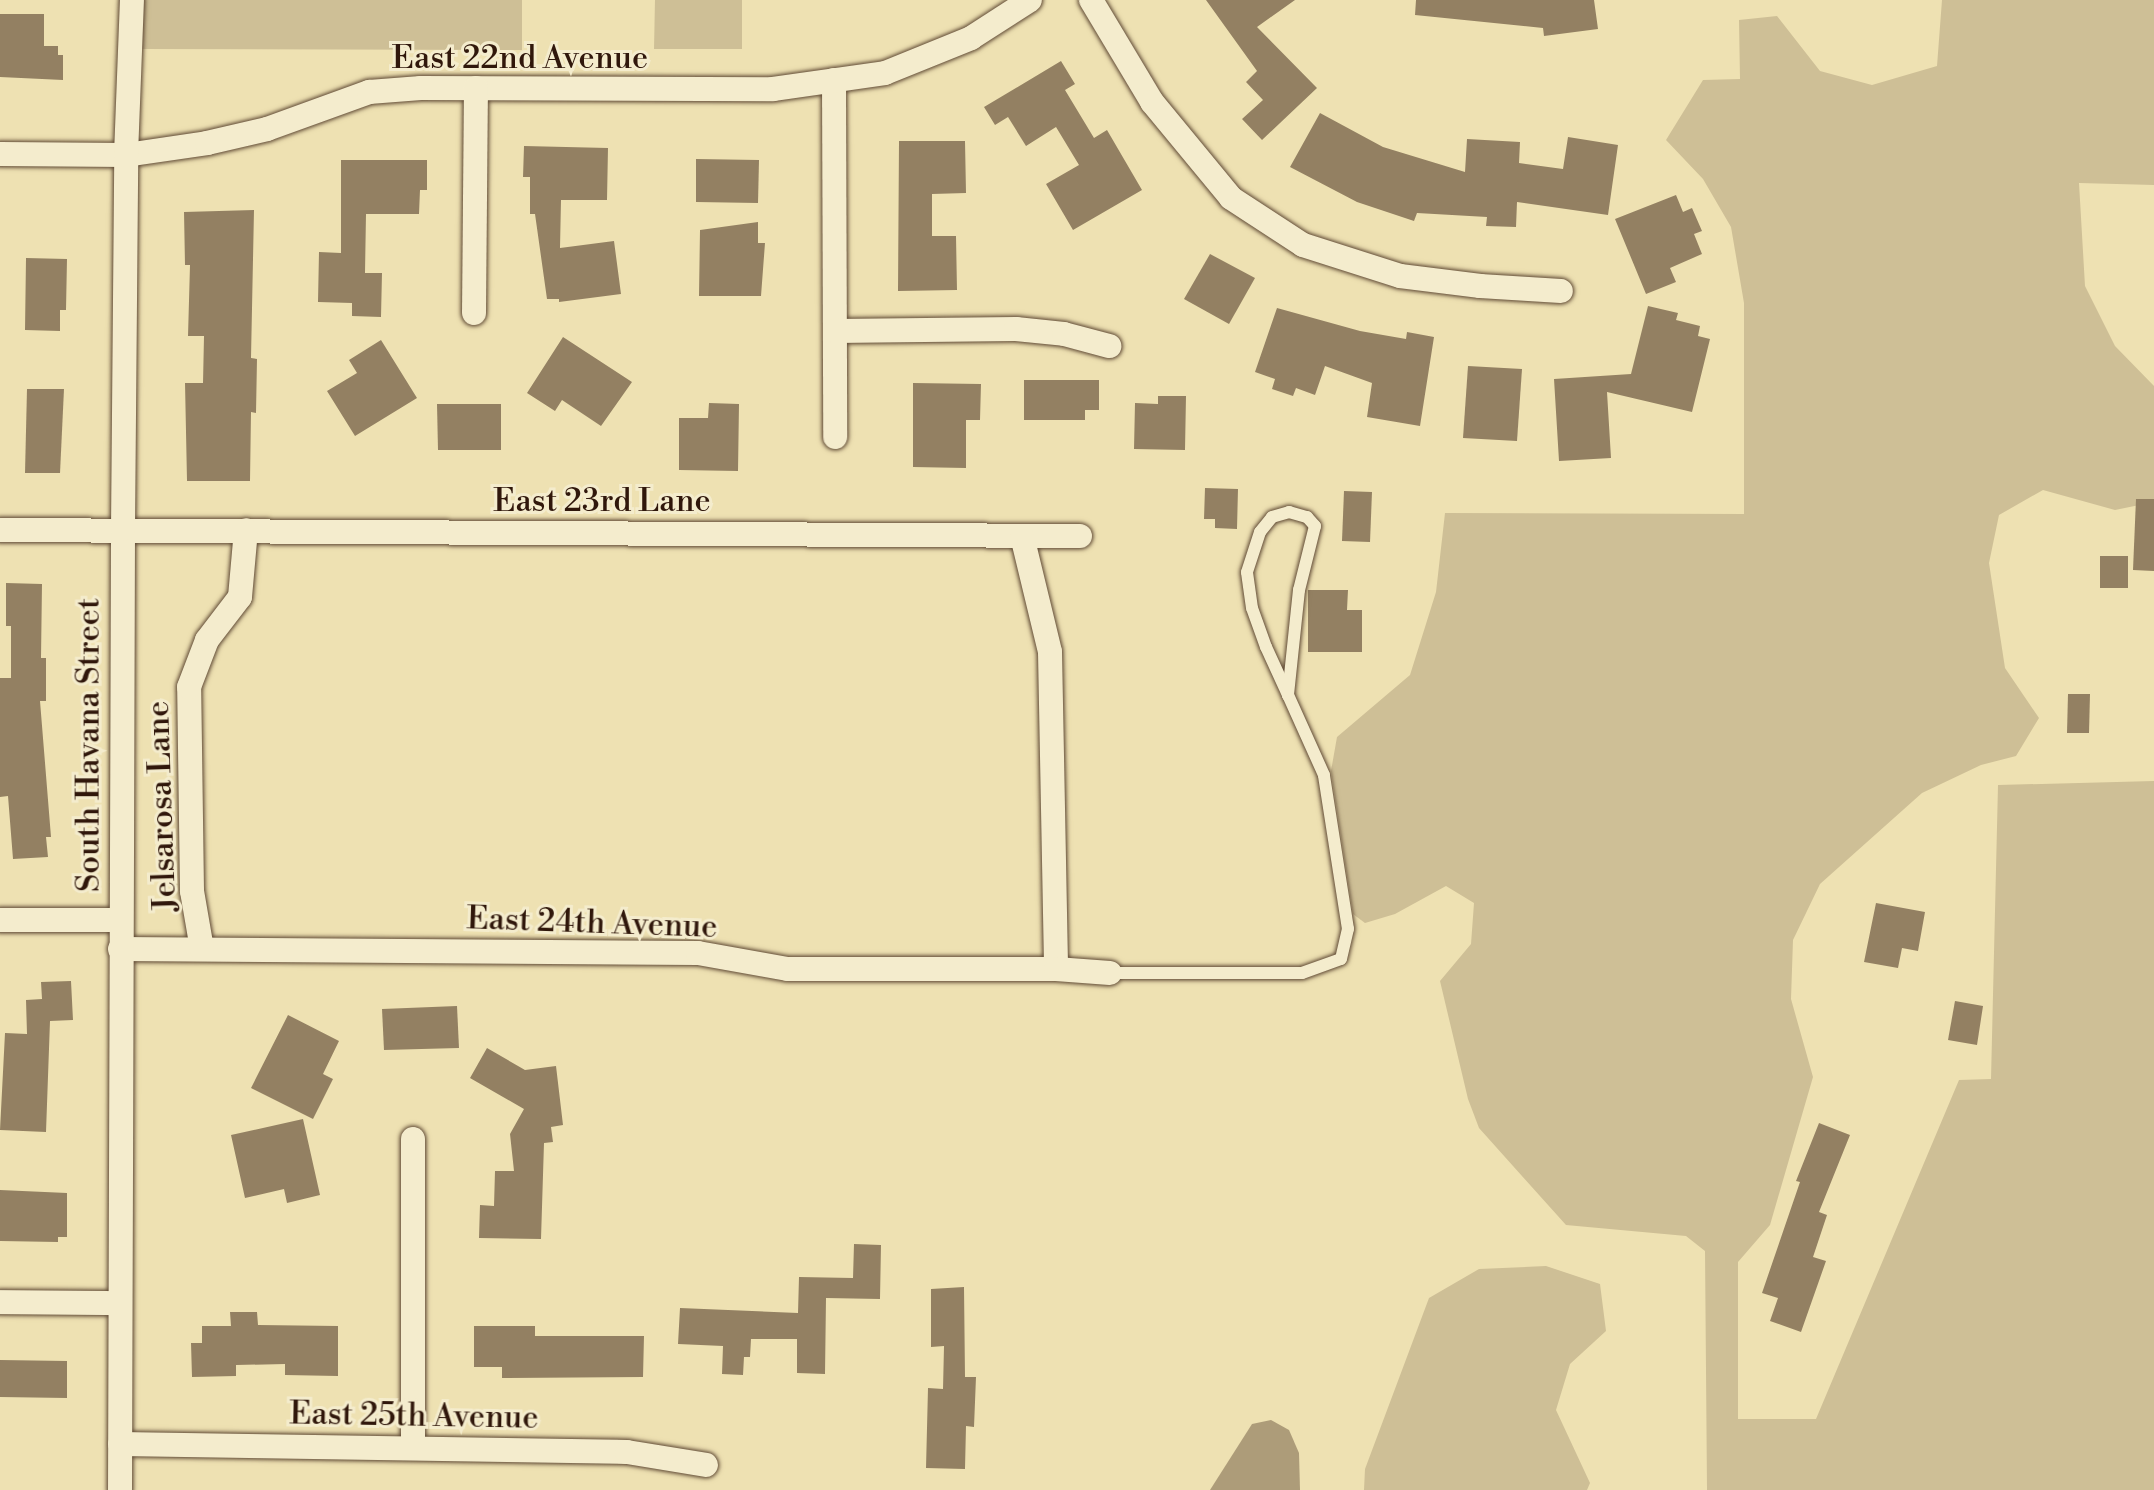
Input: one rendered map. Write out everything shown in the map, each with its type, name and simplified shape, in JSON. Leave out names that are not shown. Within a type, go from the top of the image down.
[{"type":"street","name":"South Havana Street","points":[[120,1490],[120,920],[126,155],[132,0]]},
{"type":"street","name":"East 22nd Avenue","points":[[0,154],[126,155],[207,143],[267,129],[369,92],[476,88],[773,89],[885,73],[957,44],[1030,0]]},
{"type":"street","points":[[1091,0],[1152,102],[1231,198],[1303,245],[1400,276],[1480,286],[1561,291]]},
{"type":"street","points":[[834,80],[835,437]]},
{"type":"street","points":[[474,313],[476,88]]},
{"type":"street","points":[[835,331],[1016,329],[1064,334],[1109,346]]},
{"type":"street","name":"East 23rd Lane","points":[[0,530],[1080,536]]},
{"type":"street","name":"Jelsarosa Lane","points":[[202,949],[192,891],[189,687],[207,640],[240,597],[246,530]]},
{"type":"street","points":[[1022,536],[1050,652],[1056,969]]},
{"type":"street","points":[[0,920],[120,920]]},
{"type":"street","name":"East 24th Avenue","points":[[120,949],[698,953],[788,969],[1056,969],[1110,973]]},
{"type":"street","points":[[413,1139],[413,1448]]},
{"type":"street","points":[[0,1302],[120,1303]]},
{"type":"street","name":"East 25th Avenue","points":[[120,1444],[627,1452],[706,1465]]},
{"type":"lane","points":[[1110,973],[1302,973],[1341,959],[1348,929],[1333,817],[1324,775],[1288,695],[1252,608],[1247,572],[1260,532],[1272,517],[1289,512],[1307,517],[1315,526],[1299,590],[1288,695]]},
{"type":"shaded area","points":[[142,0],[522,0],[522,50],[142,49]]},
{"type":"shaded area","points":[[655,0],[742,0],[742,49],[654,49]]},
{"type":"shaded area","points":[[1942,0],[2154,0],[2154,185],[2079,183],[2085,286],[2115,346],[2154,386],[2154,502],[2115,510],[2043,490],[1999,515],[1989,563],[2005,668],[2039,718],[2016,756],[1981,765],[1922,793],[1820,884],[1793,940],[1791,999],[1813,1077],[1770,1225],[1738,1262],[1738,1419],[1816,1419],[1959,1080],[1991,1079],[1998,785],[2154,781],[2154,1490],[1707,1490],[1705,1251],[1686,1236],[1566,1225],[1479,1128],[1468,1099],[1440,981],[1471,944],[1474,903],[1446,886],[1395,914],[1365,923],[1353,914],[1331,771],[1337,737],[1410,675],[1436,592],[1445,513],[1744,514],[1744,303],[1731,227],[1703,179],[1666,140],[1703,80],[1740,79],[1739,20],[1777,16],[1820,71],[1872,85],[1937,66]]},
{"type":"shaded area","points":[[1546,1266],[1600,1284],[1606,1331],[1570,1364],[1556,1410],[1590,1483],[1587,1490],[1364,1490],[1365,1469],[1429,1298],[1479,1269]]},
{"type":"shaded area","points":[[1271,1420],[1289,1430],[1299,1453],[1300,1490],[1210,1490],[1252,1424]]},
{"type":"building","points":[[1206,0],[1295,0],[1257,27],[1317,88],[1262,140],[1242,119],[1263,100],[1246,82],[1257,71]]},
{"type":"building","points":[[1416,0],[1594,0],[1598,29],[1544,36],[1543,28],[1415,15]]},
{"type":"building","points":[[0,14],[44,14],[44,46],[58,46],[58,55],[63,55],[63,80],[0,77]]},
{"type":"building","points":[[1061,61],[1075,84],[1065,90],[1094,138],[1107,130],[1142,190],[1073,230],[1046,184],[1079,165],[1056,127],[1026,146],[1008,117],[995,125],[984,107]]},
{"type":"building","points":[[1320,113],[1383,147],[1465,172],[1467,139],[1520,142],[1519,163],[1563,169],[1568,137],[1618,145],[1608,215],[1517,202],[1516,227],[1486,226],[1487,217],[1417,213],[1414,221],[1357,202],[1290,167]]},
{"type":"building","points":[[899,141],[965,141],[966,193],[932,194],[932,236],[956,236],[957,290],[898,291]]},
{"type":"building","points":[[524,146],[608,148],[607,200],[561,200],[560,248],[614,241],[621,294],[559,302],[559,299],[547,299],[535,214],[530,214],[530,177],[523,177]]},
{"type":"building","points":[[696,159],[759,160],[758,203],[696,202]]},
{"type":"building","points":[[341,160],[427,160],[427,190],[420,190],[419,214],[366,214],[365,273],[382,273],[381,317],[352,316],[352,303],[318,302],[319,252],[341,253]]},
{"type":"building","points":[[1676,195],[1683,212],[1692,208],[1702,231],[1694,234],[1702,254],[1670,268],[1676,282],[1646,294],[1615,219]]},
{"type":"building","points":[[254,210],[251,358],[257,359],[256,413],[251,412],[250,481],[187,481],[185,383],[203,383],[204,336],[188,336],[190,265],[185,265],[184,212]]},
{"type":"building","points":[[758,222],[758,243],[765,243],[761,296],[699,296],[700,230]]},
{"type":"building","points":[[1210,254],[1255,278],[1229,324],[1184,299]]},
{"type":"building","points":[[26,258],[67,259],[66,310],[60,310],[60,331],[25,330]]},
{"type":"building","points":[[1648,306],[1678,313],[1676,320],[1700,326],[1698,336],[1710,339],[1692,412],[1607,392],[1611,458],[1559,461],[1554,379],[1631,374]]},
{"type":"building","points":[[1277,308],[1360,331],[1406,339],[1407,332],[1434,337],[1420,426],[1367,417],[1372,383],[1325,366],[1315,395],[1296,388],[1293,396],[1272,389],[1275,379],[1255,372]]},
{"type":"building","points":[[563,337],[632,382],[601,426],[562,400],[555,411],[527,393]]},
{"type":"building","points":[[381,340],[417,398],[355,436],[327,391],[357,373],[349,360]]},
{"type":"building","points":[[1468,366],[1522,369],[1517,441],[1463,438]]},
{"type":"building","points":[[1024,380],[1099,380],[1099,410],[1085,410],[1085,420],[1024,420]]},
{"type":"building","points":[[913,383],[981,384],[980,420],[966,420],[966,468],[913,467]]},
{"type":"building","points":[[27,389],[64,389],[60,473],[25,473]]},
{"type":"building","points":[[1158,396],[1186,396],[1185,450],[1134,449],[1135,403],[1158,404]]},
{"type":"building","points":[[709,403],[739,404],[738,471],[679,470],[679,418],[708,418]]},
{"type":"building","points":[[437,404],[501,404],[501,450],[438,450]]},
{"type":"building","points":[[1205,488],[1238,489],[1237,529],[1215,528],[1215,519],[1204,519]]},
{"type":"building","points":[[1344,491],[1372,492],[1370,542],[1342,541]]},
{"type":"building","points":[[2136,499],[2154,499],[2154,571],[2133,570]]},
{"type":"building","points":[[2100,556],[2128,556],[2128,588],[2100,588]]},
{"type":"building","points":[[6,583],[42,584],[41,658],[46,658],[46,701],[40,701],[51,837],[46,837],[48,857],[13,859],[8,796],[0,797],[0,678],[11,678],[11,626],[6,626]]},
{"type":"building","points":[[1308,590],[1348,590],[1347,610],[1362,610],[1362,652],[1308,652]]},
{"type":"building","points":[[2068,694],[2090,694],[2089,733],[2067,733]]},
{"type":"building","points":[[1876,903],[1925,912],[1918,951],[1902,948],[1898,968],[1864,962]]},
{"type":"building","points":[[71,981],[73,1020],[50,1021],[46,1132],[0,1130],[5,1033],[27,1034],[26,1000],[42,999],[41,982]]},
{"type":"building","points":[[1955,1001],[1983,1006],[1977,1045],[1948,1040]]},
{"type":"building","points":[[457,1006],[459,1048],[384,1050],[382,1009]]},
{"type":"building","points":[[288,1015],[339,1041],[323,1074],[333,1079],[313,1119],[251,1088]]},
{"type":"building","points":[[487,1048],[525,1070],[556,1066],[563,1125],[551,1127],[553,1142],[544,1143],[541,1239],[479,1238],[480,1205],[494,1206],[495,1171],[514,1171],[510,1134],[524,1109],[470,1078]]},
{"type":"building","points":[[303,1119],[320,1195],[287,1203],[284,1189],[245,1198],[231,1135]]},
{"type":"building","points":[[1819,1123],[1850,1135],[1819,1212],[1827,1215],[1813,1257],[1826,1261],[1801,1332],[1770,1321],[1778,1298],[1762,1293],[1800,1182],[1796,1181]]},
{"type":"building","points":[[0,1190],[67,1193],[67,1237],[58,1237],[58,1242],[0,1241]]},
{"type":"building","points":[[854,1244],[881,1245],[880,1299],[826,1298],[825,1374],[797,1373],[797,1339],[751,1339],[750,1357],[744,1357],[743,1375],[722,1374],[723,1346],[678,1344],[680,1308],[798,1313],[799,1277],[853,1278]]},
{"type":"building","points":[[964,1287],[965,1377],[976,1377],[974,1427],[966,1426],[965,1469],[926,1468],[928,1388],[943,1389],[944,1346],[931,1347],[931,1289]]},
{"type":"building","points":[[230,1312],[257,1312],[258,1325],[338,1326],[338,1376],[285,1375],[285,1364],[236,1365],[236,1376],[192,1377],[191,1343],[202,1343],[202,1326],[231,1326]]},
{"type":"building","points":[[474,1326],[535,1326],[535,1336],[644,1336],[643,1377],[502,1378],[502,1367],[474,1367]]},
{"type":"building","points":[[0,1360],[67,1361],[67,1398],[0,1397]]}]
